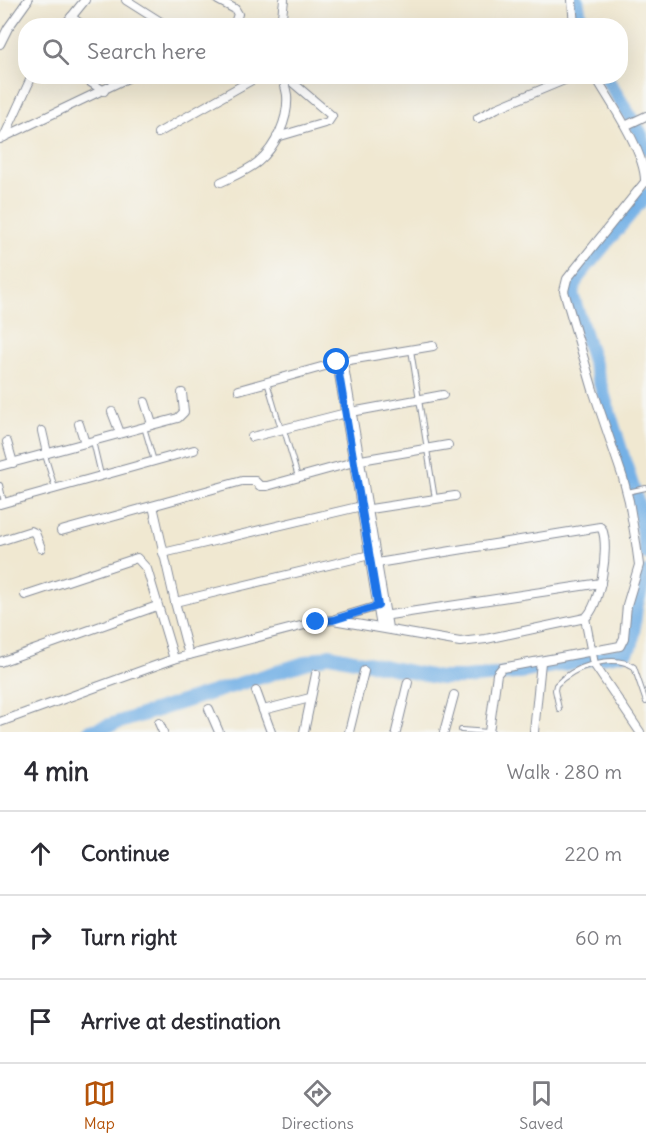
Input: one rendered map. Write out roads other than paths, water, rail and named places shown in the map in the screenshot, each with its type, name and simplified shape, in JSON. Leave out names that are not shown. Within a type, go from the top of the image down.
[{"type":"street","points":[[0,44],[8,28],[28,0]]},
{"type":"street","points":[[71,17],[85,0]]},
{"type":"street","points":[[126,0],[154,18]]},
{"type":"street","points":[[218,0],[235,9],[238,14],[237,18]]},
{"type":"street","points":[[281,18],[284,0]]},
{"type":"street","points":[[572,0],[573,18]]},
{"type":"street","points":[[2,138],[28,84]]},
{"type":"street","points":[[93,84],[104,91]]},
{"type":"street","points":[[2,138],[117,84]]},
{"type":"street","points":[[158,133],[245,84]]},
{"type":"street","points":[[221,182],[248,169],[274,145],[286,107],[285,84]]},
{"type":"street","points":[[277,137],[328,122],[332,118],[330,112],[294,84]]},
{"type":"street","points":[[478,118],[555,84]]},
{"type":"street","points":[[489,732],[495,682],[499,670],[507,667],[541,664],[591,651],[616,648],[623,642],[627,605],[639,565],[627,492],[593,390],[564,291],[567,279],[645,182],[644,169],[628,124],[600,84]]},
{"type":"street","points":[[628,124],[643,117]]},
{"type":"street","points":[[239,390],[340,362],[433,346]]},
{"type":"street","points":[[340,362],[385,628]]},
{"type":"street","points":[[0,466],[182,415],[185,407],[182,393]]},
{"type":"street","points":[[252,437],[349,412],[443,395]]},
{"type":"street","points":[[145,402],[148,426]]},
{"type":"street","points":[[112,412],[120,434]]},
{"type":"street","points":[[78,424],[89,442]]},
{"type":"street","points":[[42,432],[46,453]]},
{"type":"street","points":[[7,442],[13,463]]},
{"type":"street","points":[[61,531],[242,481],[255,481],[263,486],[358,461],[448,446]]},
{"type":"street","points":[[2,503],[194,450]]},
{"type":"street","points":[[163,553],[365,508],[455,496]]},
{"type":"street","points":[[153,506],[189,655]]},
{"type":"street","points":[[333,620],[460,642],[486,639],[585,618],[592,609],[601,583],[605,538],[603,529],[600,527],[374,564]]},
{"type":"street","points":[[1,537],[31,531],[35,533],[41,548]]},
{"type":"street","points":[[175,602],[372,554]]},
{"type":"street","points":[[25,595],[138,558],[147,568],[174,659]]},
{"type":"street","points":[[374,564],[378,606],[382,616]]},
{"type":"street","points":[[382,616],[601,583]]},
{"type":"street","points":[[0,662],[158,606]]},
{"type":"street","points":[[0,722],[174,659],[297,626],[333,620],[378,606]]},
{"type":"street","points":[[585,618],[594,664],[640,732]]},
{"type":"street","points":[[534,732],[541,664]]},
{"type":"street","points":[[349,732],[364,671]]},
{"type":"street","points":[[304,732],[316,674]]},
{"type":"street","points":[[396,732],[408,682]]},
{"type":"street","points":[[256,691],[271,732]]},
{"type":"street","points":[[444,732],[453,694]]},
{"type":"street","points":[[263,710],[310,698]]},
{"type":"street","points":[[209,709],[219,732]]},
{"type":"street","points":[[159,723],[163,732]]},
{"type":"lane","points":[[411,349],[435,499]]},
{"type":"lane","points":[[267,382],[298,477]]},
{"type":"lane","points":[[148,426],[154,461]]},
{"type":"lane","points":[[89,442],[102,476]]},
{"type":"lane","points":[[46,453],[56,488]]},
{"type":"lane","points":[[0,485],[2,503]]},
{"type":"lane","points":[[627,492],[646,488]]},
{"type":"lane","points":[[560,709],[555,690],[556,685],[569,674],[594,664],[624,662],[630,664],[637,673],[646,702]]},
{"type":"lane","points":[[461,730],[489,732]]},
{"type":"waterway","points":[[577,0],[580,18]]},
{"type":"waterway","points":[[610,84],[639,131],[646,148]]},
{"type":"waterway","points":[[646,195],[577,278],[572,294],[637,501],[646,553]]},
{"type":"waterway","points":[[88,732],[330,655],[440,678],[466,678],[514,673],[623,653],[632,643],[636,607],[646,573]]}]
